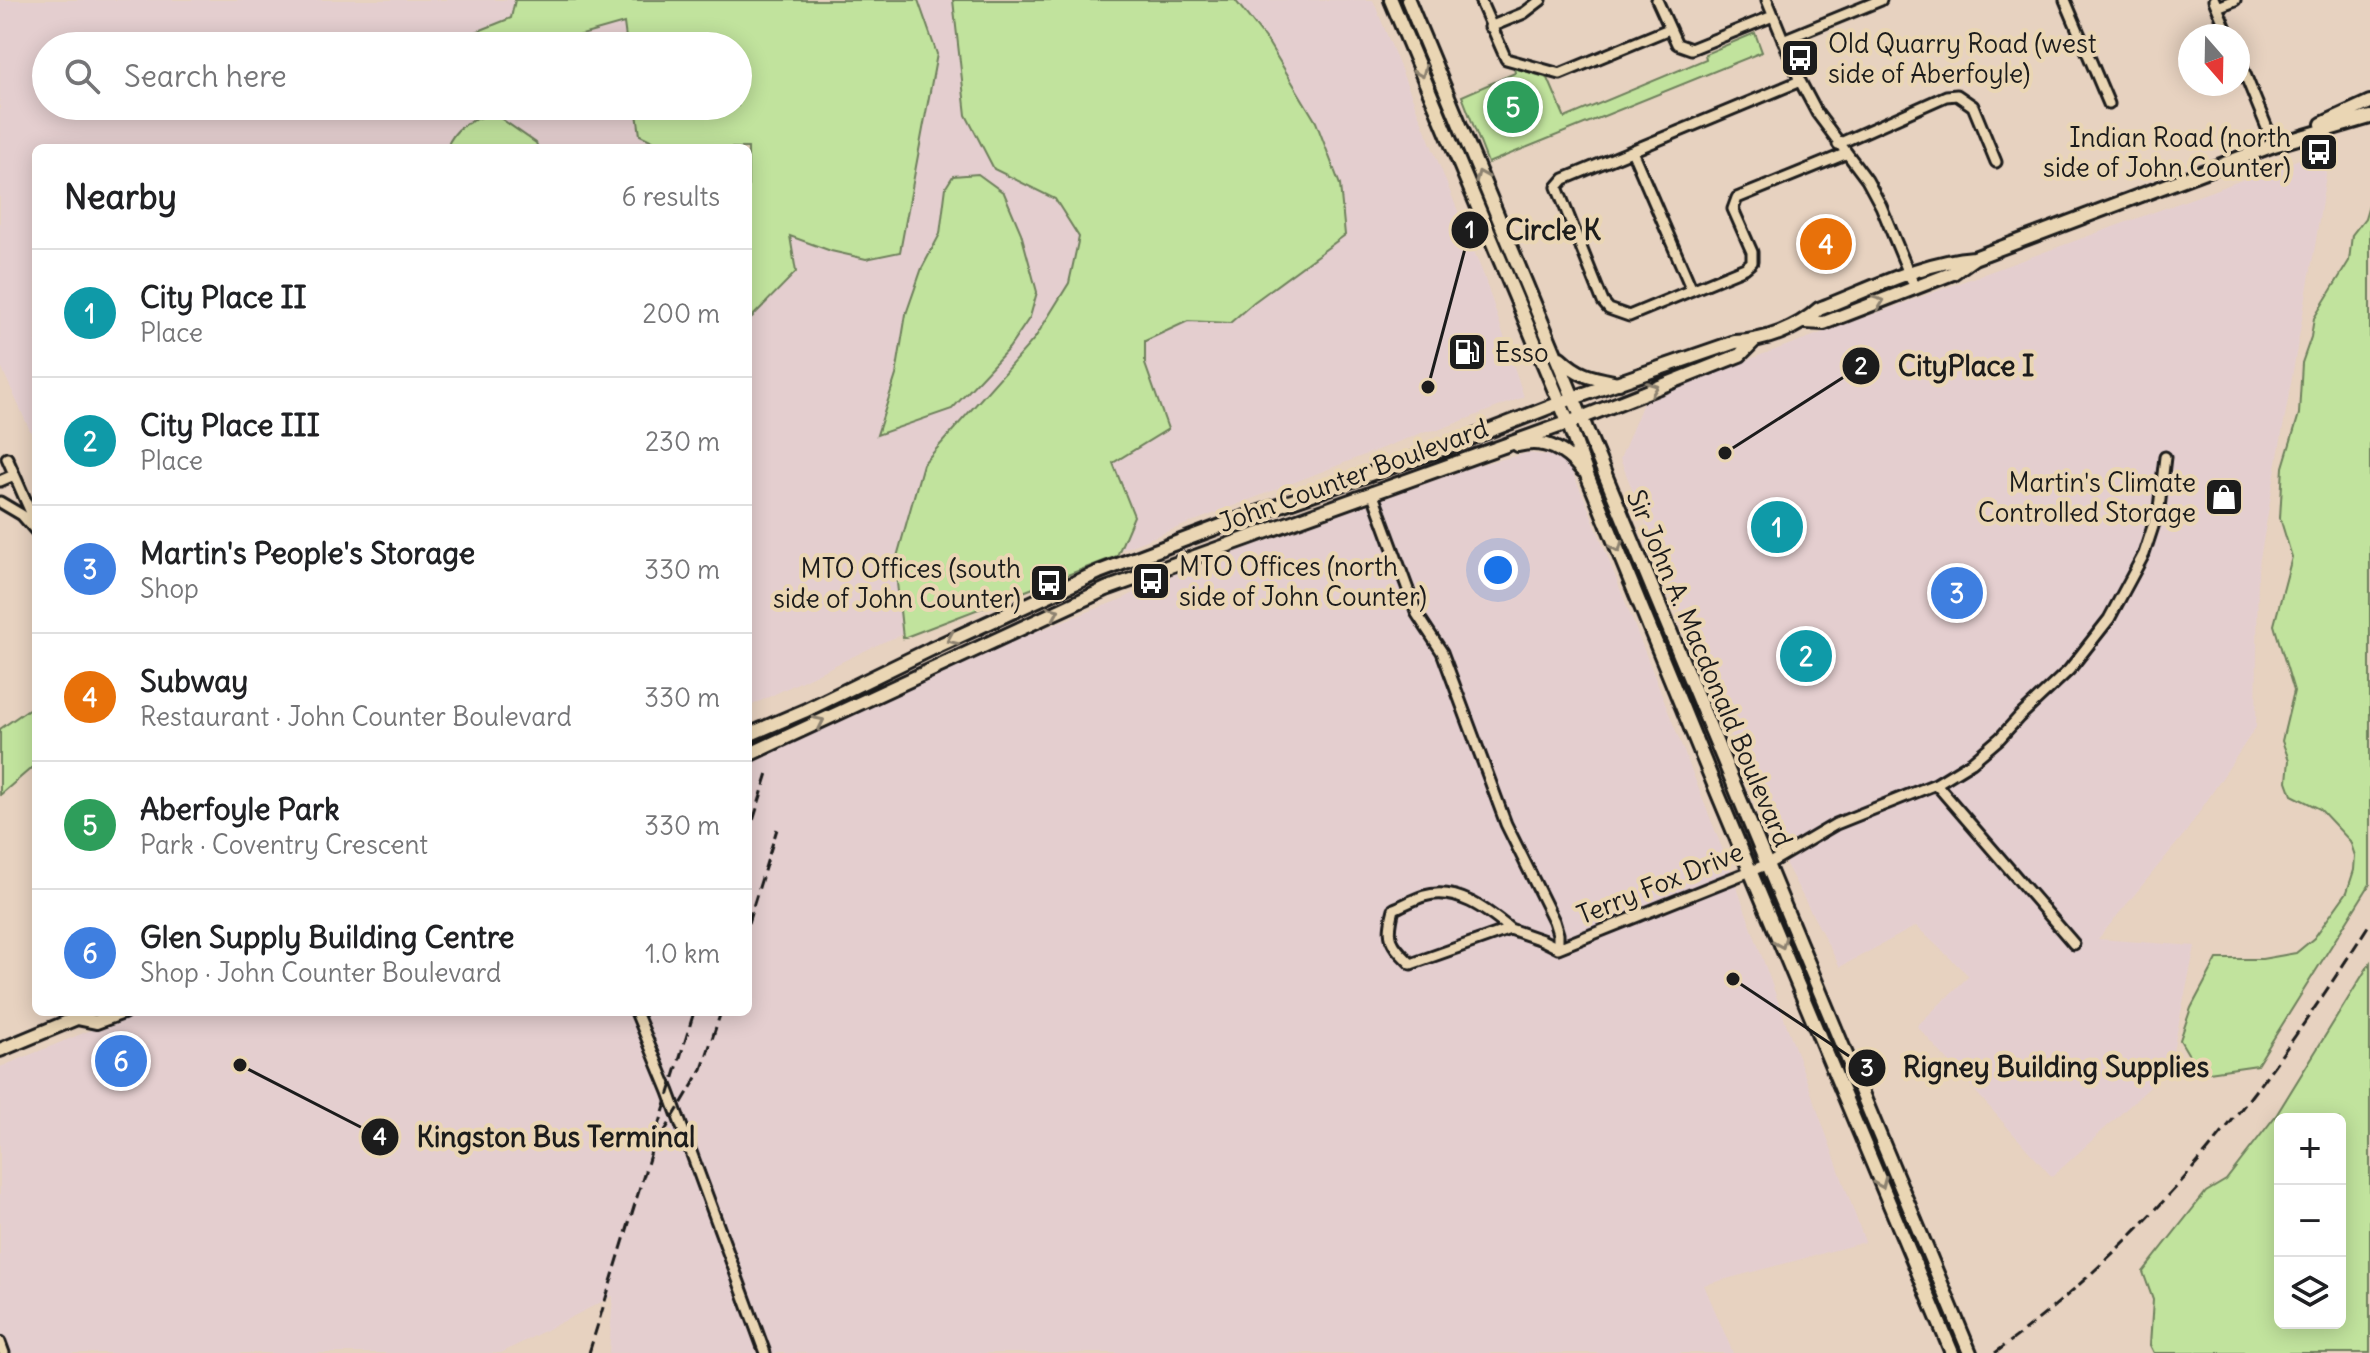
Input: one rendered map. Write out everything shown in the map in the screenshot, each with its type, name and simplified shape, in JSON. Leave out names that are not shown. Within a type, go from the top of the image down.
[{"type":"main road","name":"Sir John A. Macdonald Boulevard","points":[[1391,0],[1952,1353]]},
{"type":"main road","name":"Sir John A. Macdonald Boulevard","points":[[1408,0],[1970,1353]]},
{"type":"main road","name":"John Counter Boulevard","points":[[1805,322],[1824,323],[1915,288],[1953,273],[1974,258],[2290,139],[2370,102]]},
{"type":"main road","name":"John Counter Boulevard","points":[[2290,139],[2370,117]]},
{"type":"main road","name":"John Counter Boulevard","points":[[752,733],[1099,572],[1234,521],[1442,449],[1573,398],[1735,342],[1754,341],[1805,322],[1819,309],[1909,274],[1950,260],[1974,258]]},
{"type":"main road","name":"John Counter Boulevard","points":[[752,753],[1106,589],[1581,418],[1740,355],[1754,341]]},
{"type":"main road","points":[[1555,353],[1584,377],[1620,383]]},
{"type":"main road","points":[[1479,453],[1529,442],[1553,446],[1570,456],[1587,475]]},
{"type":"main road","points":[[0,1050],[78,1016]]},
{"type":"main road","points":[[82,1016],[96,1022],[112,1016]]},
{"type":"street","points":[[1480,0],[1506,59],[1560,74],[1669,29]]},
{"type":"street","points":[[1490,27],[1524,13],[1541,0]]},
{"type":"street","points":[[1657,0],[1677,44],[1691,49],[1773,16]]},
{"type":"street","points":[[1767,0],[1800,81],[1817,113],[1867,180],[1915,288]]},
{"type":"street","points":[[1783,40],[1881,0]]},
{"type":"street","points":[[2065,0],[2109,104]]},
{"type":"street","points":[[2224,24],[2216,4],[2235,0]]},
{"type":"street","points":[[1800,81],[1564,179],[1557,187],[1603,302],[1609,309],[1629,316],[1745,268],[1752,262],[1752,252],[1733,209],[1737,198],[1845,154]]},
{"type":"street","points":[[2250,86],[2274,145]]},
{"type":"street","points":[[1838,144],[1946,96],[1957,95],[1973,106],[1996,162]]},
{"type":"street","points":[[1632,151],[1692,290]]},
{"type":"street","name":"Terry Fox Drive","points":[[1372,492],[1417,614],[1442,652],[1506,824],[1554,921],[1558,948],[1768,864],[1836,824],[1936,784],[1972,762],[2069,670],[2109,619],[2144,554],[2159,508],[2165,457]]},
{"type":"street","points":[[7,458],[32,515]]},
{"type":"street","points":[[0,481],[14,475]]},
{"type":"street","points":[[0,502],[22,515],[32,526]]},
{"type":"street","points":[[1936,784],[2074,944]]},
{"type":"street","points":[[1510,929],[1411,964],[1392,946],[1390,926],[1394,909],[1427,895],[1457,896],[1485,909],[1510,929],[1558,948]]},
{"type":"street","points":[[638,1016],[669,1092],[765,1353]]},
{"type":"street","points":[[0,1342],[4,1353]]},
{"type":"shaded area","points":[[0,0],[1373,0],[1484,276],[1524,397],[1438,430],[1426,431],[881,643],[752,705],[752,144],[32,144],[32,435],[0,364]]},
{"type":"shaded area","points":[[2330,148],[2258,570],[2256,727],[2186,832],[2098,939],[2195,946],[2172,1056],[2149,1088],[2052,1177],[1917,1026],[1969,976],[1916,926],[1840,967],[1771,836],[1620,459],[1643,403],[1750,359]]},
{"type":"shaded area","points":[[1528,453],[1555,456],[1571,470],[1731,871],[1865,1242],[1704,1285],[1733,1353],[609,1353],[613,1296],[501,1353],[0,1353],[0,1067],[125,1016],[752,1016],[752,751],[853,700],[1122,599],[1174,574],[1477,465]]},
{"type":"green space","points":[[515,0],[918,0],[937,54],[900,252],[866,259],[831,251],[790,236],[796,272],[752,317],[752,144],[659,144],[640,135],[638,120],[752,120],[752,32],[625,32],[624,23],[592,32],[476,32],[511,18]]},
{"type":"green space","points":[[953,0],[1235,0],[1268,42],[1316,122],[1340,185],[1345,235],[1230,323],[1188,321],[1145,341],[1145,364],[1168,429],[1113,463],[1134,516],[1117,556],[903,638],[895,564],[923,464],[1035,338],[1069,283],[1079,237],[1055,199],[994,169],[966,115]]},
{"type":"green space","points":[[1755,33],[1762,52],[1488,163],[1462,96],[1515,73],[1514,68],[1548,78],[1565,118],[1706,59],[1705,54]]},
{"type":"green space","points":[[503,120],[536,144],[448,144],[454,134],[471,121]]},
{"type":"green space","points":[[978,174],[1004,193],[1021,233],[1037,292],[1030,317],[1009,348],[952,409],[877,435],[896,375],[906,314],[922,268],[940,234],[946,187],[953,176]]},
{"type":"green space","points":[[2370,201],[2370,884],[2257,1065],[2209,1072],[2197,1069],[2180,1040],[2191,1008],[2217,959],[2262,959],[2296,953],[2314,938],[2347,892],[2354,870],[2355,856],[2350,841],[2320,809],[2292,795],[2287,781],[2289,760],[2282,741],[2294,691],[2274,625],[2292,557],[2280,518],[2283,467],[2299,414],[2302,363],[2314,318],[2349,261],[2352,235],[2365,218]]},
{"type":"green space","points":[[32,707],[32,767],[0,795],[0,729]]},
{"type":"green space","points":[[2370,963],[2370,1353],[2154,1353],[2150,1345],[2153,1300],[2143,1272],[2206,1192],[2226,1180],[2274,1118],[2274,1329],[2346,1329],[2346,1113],[2278,1113]]},
{"type":"railway","points":[[752,824],[768,773]]},
{"type":"railway","points":[[752,910],[777,829]]},
{"type":"railway","points":[[1995,1353],[2106,1260],[2203,1156],[2290,1043],[2370,923]]},
{"type":"railway","points":[[589,1353],[693,1016]]},
{"type":"railway","points":[[663,1134],[702,1069],[720,1016]]},
{"type":"place","name":"Old Quarry Road (west side of Aberfoyle)","points":[[1800,58]]},
{"type":"place","name":"Aberfoyle Park","points":[[1513,107]]},
{"type":"place","name":"Indian Road (north side of John Counter)","points":[[2319,152]]},
{"type":"place","name":"Subway","points":[[1826,244]]},
{"type":"place","name":"Esso","points":[[1467,352]]},
{"type":"place","name":"Circle K","points":[[1428,387]]},
{"type":"place","name":"CityPlace I","points":[[1725,453]]},
{"type":"place","name":"Martin's Climate Controlled Storage","points":[[2224,497]]},
{"type":"place","name":"City Place II","points":[[1777,527]]},
{"type":"place","name":"MTO Offices (north side of John Counter)","points":[[1151,581]]},
{"type":"place","name":"MTO Offices (south side of John Counter)","points":[[1049,583]]},
{"type":"place","name":"Martin's People's Storage","points":[[1957,593]]},
{"type":"place","name":"City Place III","points":[[1806,656]]},
{"type":"place","name":"Rigney Building Supplies","points":[[1733,979]]},
{"type":"place","name":"Glen Supply Building Centre","points":[[121,1061]]},
{"type":"place","name":"Kingston Bus Terminal","points":[[240,1065]]}]
